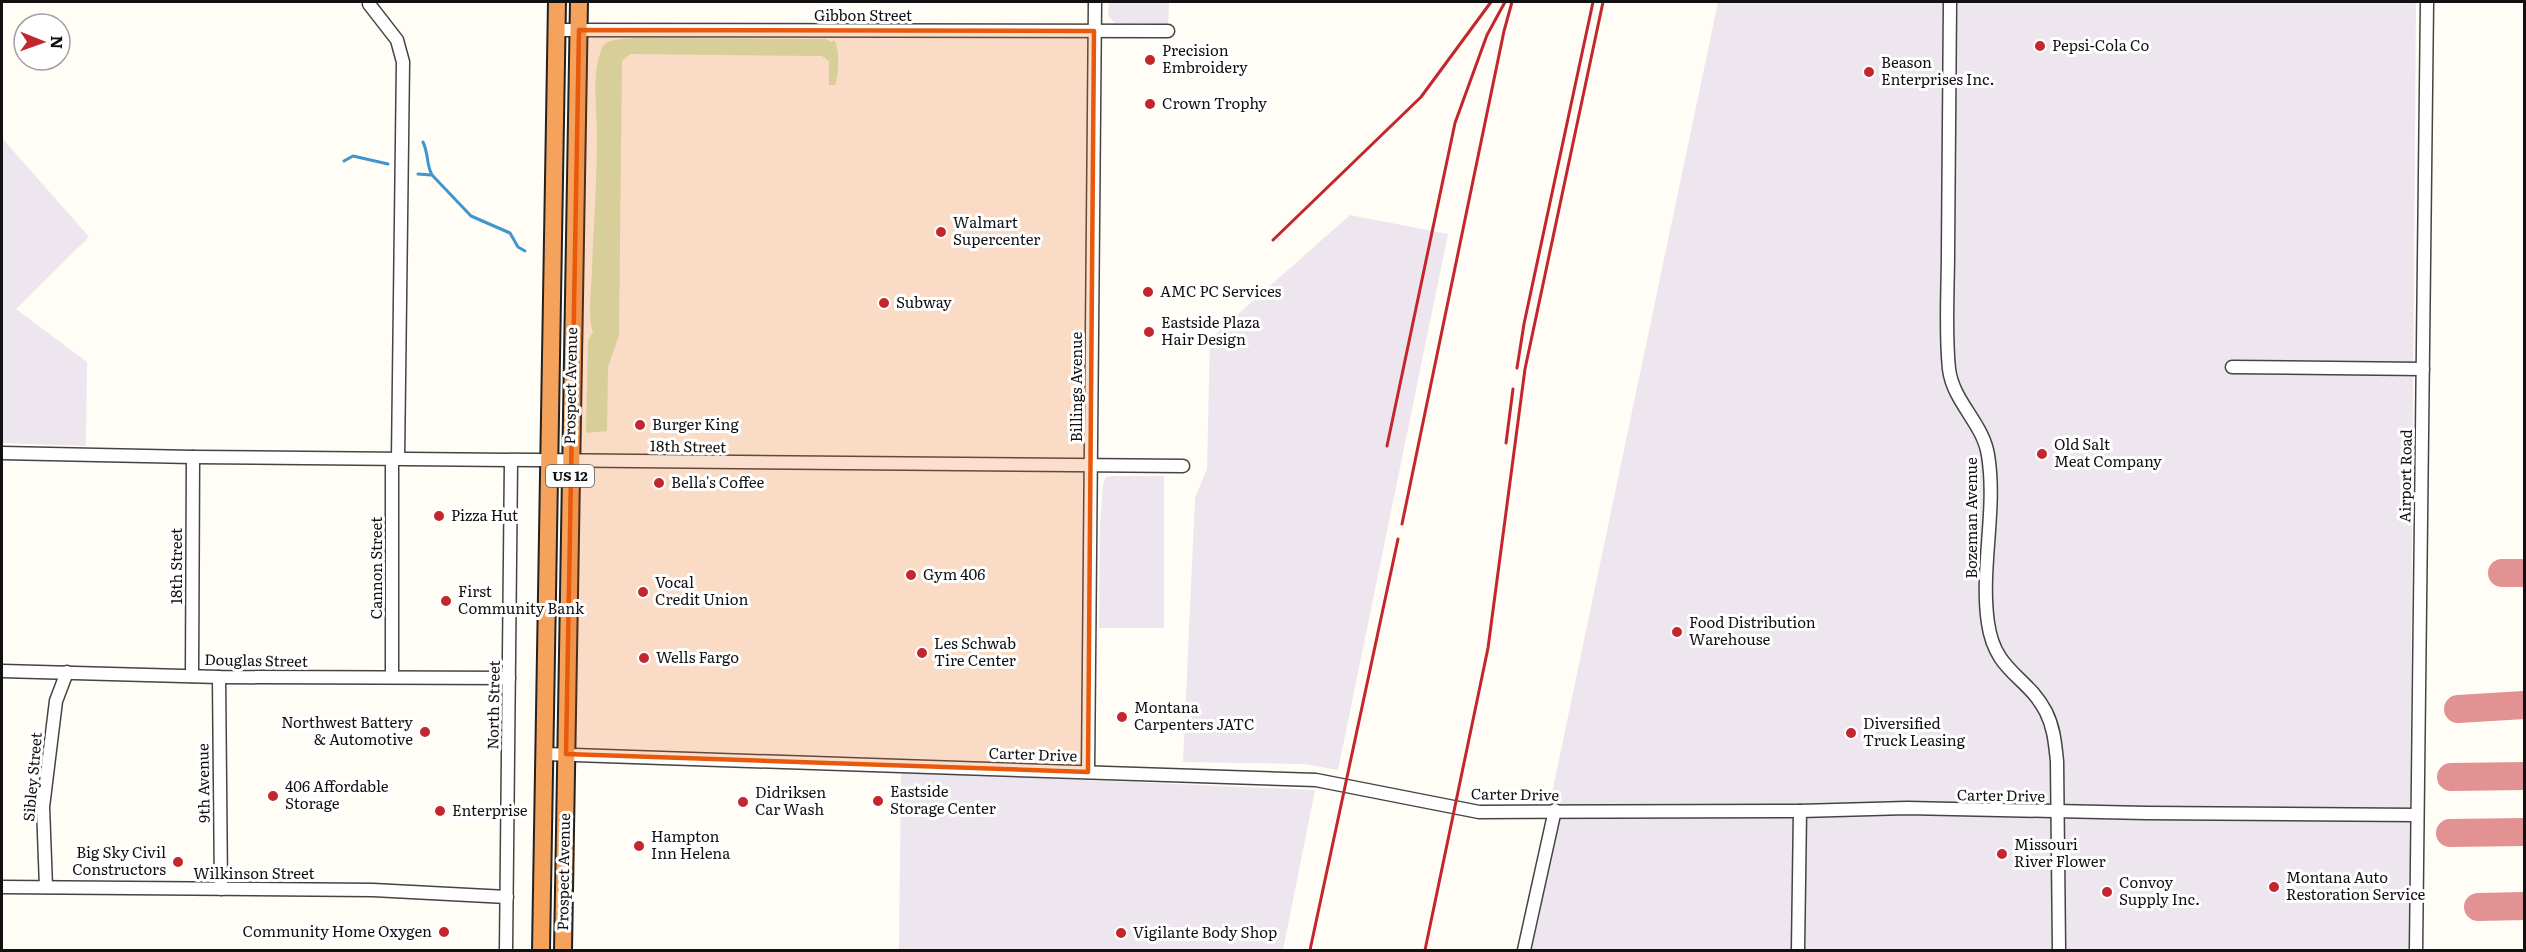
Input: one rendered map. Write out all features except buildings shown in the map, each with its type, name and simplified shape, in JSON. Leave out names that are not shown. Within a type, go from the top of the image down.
[{"type":"highway","name":"Prospect Avenue","points":[[541,951],[557,2]]},
{"type":"highway","name":"Prospect Avenue","points":[[563,951],[579,2]]},
{"type":"street","name":"Billings Avenue","points":[[1088,772],[1095,2]]},
{"type":"street","name":"Bozeman Avenue","points":[[1950,2],[1948,260],[1950,369],[1954,388],[1980,430],[1988,455],[1986,596],[1992,643],[1998,657],[2033,694],[2045,711],[2053,730],[2057,760],[2059,951]]},
{"type":"street","name":"Airport Road","points":[[2416,951],[2427,2]]},
{"type":"street","name":"Cannon Street","points":[[369,4],[397,40],[403,62],[392,677]]},
{"type":"street","name":"Gibbon Street","points":[[557,30],[1168,31]]},
{"type":"street","points":[[2232,367],[2423,369]]},
{"type":"street","name":"18th Street","points":[[2,453],[511,461],[1183,466]]},
{"type":"street","name":"18th Street","points":[[192,676],[193,457]]},
{"type":"street","name":"North Street","points":[[506,951],[511,461]]},
{"type":"street","name":"Douglas Street","points":[[2,671],[192,676],[509,678]]},
{"type":"street","name":"Sibley Street","points":[[46,887],[43,807],[57,701],[67,672]]},
{"type":"street","name":"9th Avenue","points":[[219,676],[221,889]]},
{"type":"street","name":"Carter Drive","points":[[545,754],[1316,780],[1479,812],[1555,810],[1800,812],[1907,808],[2057,812],[2417,815]]},
{"type":"street","points":[[1524,951],[1555,810]]},
{"type":"street","points":[[1798,951],[1800,812]]},
{"type":"street","name":"Wilkinson Street","points":[[2,887],[373,890],[507,897]]},
{"type":"highlighted area","points":[[579,30],[1094,31],[1088,772],[566,754]]},
{"type":"shaded area","points":[[1109,2],[1169,2],[1168,24],[1115,23],[1108,16]]},
{"type":"shaded area","points":[[1718,2],[2416,2],[2409,950],[1519,950]]},
{"type":"shaded area","points":[[2,138],[89,237],[16,309],[87,362],[86,446],[2,443]]},
{"type":"shaded area","points":[[1350,215],[1448,234],[1338,770],[1304,764],[1183,762],[1195,498],[1207,469],[1210,339]]},
{"type":"shaded area","points":[[1164,476],[1164,628],[1099,628],[1100,526],[1103,483],[1106,477]]},
{"type":"shaded area","points":[[901,772],[1315,790],[1283,950],[899,950]]},
{"type":"green space","points":[[635,38],[825,39],[832,42],[834,40],[838,55],[837,75],[835,85],[829,85],[829,61],[822,56],[630,54],[622,61],[619,335],[608,367],[607,431],[587,433],[588,340],[593,332],[590,310],[597,135],[595,92],[597,69],[602,48],[607,42]]},
{"type":"waterway","points":[[423,142],[432,175],[471,216],[510,233],[518,247],[525,251]]},
{"type":"waterway","points":[[344,161],[353,156],[388,164]]},
{"type":"waterway","points":[[418,174],[431,175]]},
{"type":"taxiway","points":[[2502,573],[2524,573]]},
{"type":"taxiway","points":[[2458,709],[2524,705]]},
{"type":"taxiway","points":[[2451,777],[2524,776]]},
{"type":"taxiway","points":[[2450,833],[2524,832]]},
{"type":"taxiway","points":[[2478,907],[2524,906]]},
{"type":"railway","points":[[1273,240],[1421,97],[1491,2]]},
{"type":"railway","points":[[1387,446],[1455,123],[1487,35],[1505,2]]},
{"type":"railway","points":[[1402,524],[1504,31],[1512,2]]},
{"type":"railway","points":[[1517,368],[1524,324],[1593,2]]},
{"type":"railway","points":[[1425,950],[1488,648],[1525,369],[1603,2]]},
{"type":"railway","points":[[1506,443],[1513,389]]},
{"type":"railway","points":[[1310,950],[1398,539]]},
{"type":"place","name":"Pepsi-Cola Co","points":[[2040,46]]},
{"type":"place","name":"Precision Embroidery","points":[[1150,60]]},
{"type":"place","name":"Beason Enterprises Inc.","points":[[1869,72]]},
{"type":"place","name":"Crown Trophy","points":[[1150,104]]},
{"type":"place","name":"Walmart Supercenter","points":[[941,232]]},
{"type":"place","name":"AMC PC Services","points":[[1148,292]]},
{"type":"place","name":"Subway","points":[[884,303]]},
{"type":"place","name":"Eastside Plaza Hair Design","points":[[1149,332]]},
{"type":"place","name":"Burger King","points":[[640,425]]},
{"type":"place","name":"Old Salt Meat Company","points":[[2042,454]]},
{"type":"place","name":"Bella's Coffee","points":[[659,483]]},
{"type":"place","name":"Pizza Hut","points":[[439,516]]},
{"type":"place","name":"Gym 406","points":[[911,575]]},
{"type":"place","name":"Vocal Credit Union","points":[[643,592]]},
{"type":"place","name":"First Community Bank","points":[[446,601]]},
{"type":"place","name":"Food Distribution Warehouse","points":[[1677,632]]},
{"type":"place","name":"Les Schwab Tire Center","points":[[922,653]]},
{"type":"place","name":"Wells Fargo","points":[[644,658]]},
{"type":"place","name":"Montana Carpenters JATC","points":[[1122,717]]},
{"type":"place","name":"Northwest Battery & Automotive","points":[[425,732]]},
{"type":"place","name":"Diversified Truck Leasing","points":[[1851,733]]},
{"type":"place","name":"406 Affordable Storage","points":[[273,796]]},
{"type":"place","name":"Eastside Storage Center","points":[[878,801]]},
{"type":"place","name":"Didriksen Car Wash","points":[[743,802]]},
{"type":"place","name":"Enterprise","points":[[440,811]]},
{"type":"place","name":"Hampton Inn Helena","points":[[639,846]]},
{"type":"place","name":"Missouri River Flower","points":[[2002,854]]},
{"type":"place","name":"Big Sky Civil Constructors","points":[[178,862]]},
{"type":"place","name":"Montana Auto Restoration Service","points":[[2274,887]]},
{"type":"place","name":"Convoy Supply Inc.","points":[[2107,892]]},
{"type":"place","name":"Community Home Oxygen","points":[[444,932]]},
{"type":"place","name":"Vigilante Body Shop","points":[[1121,933]]}]
